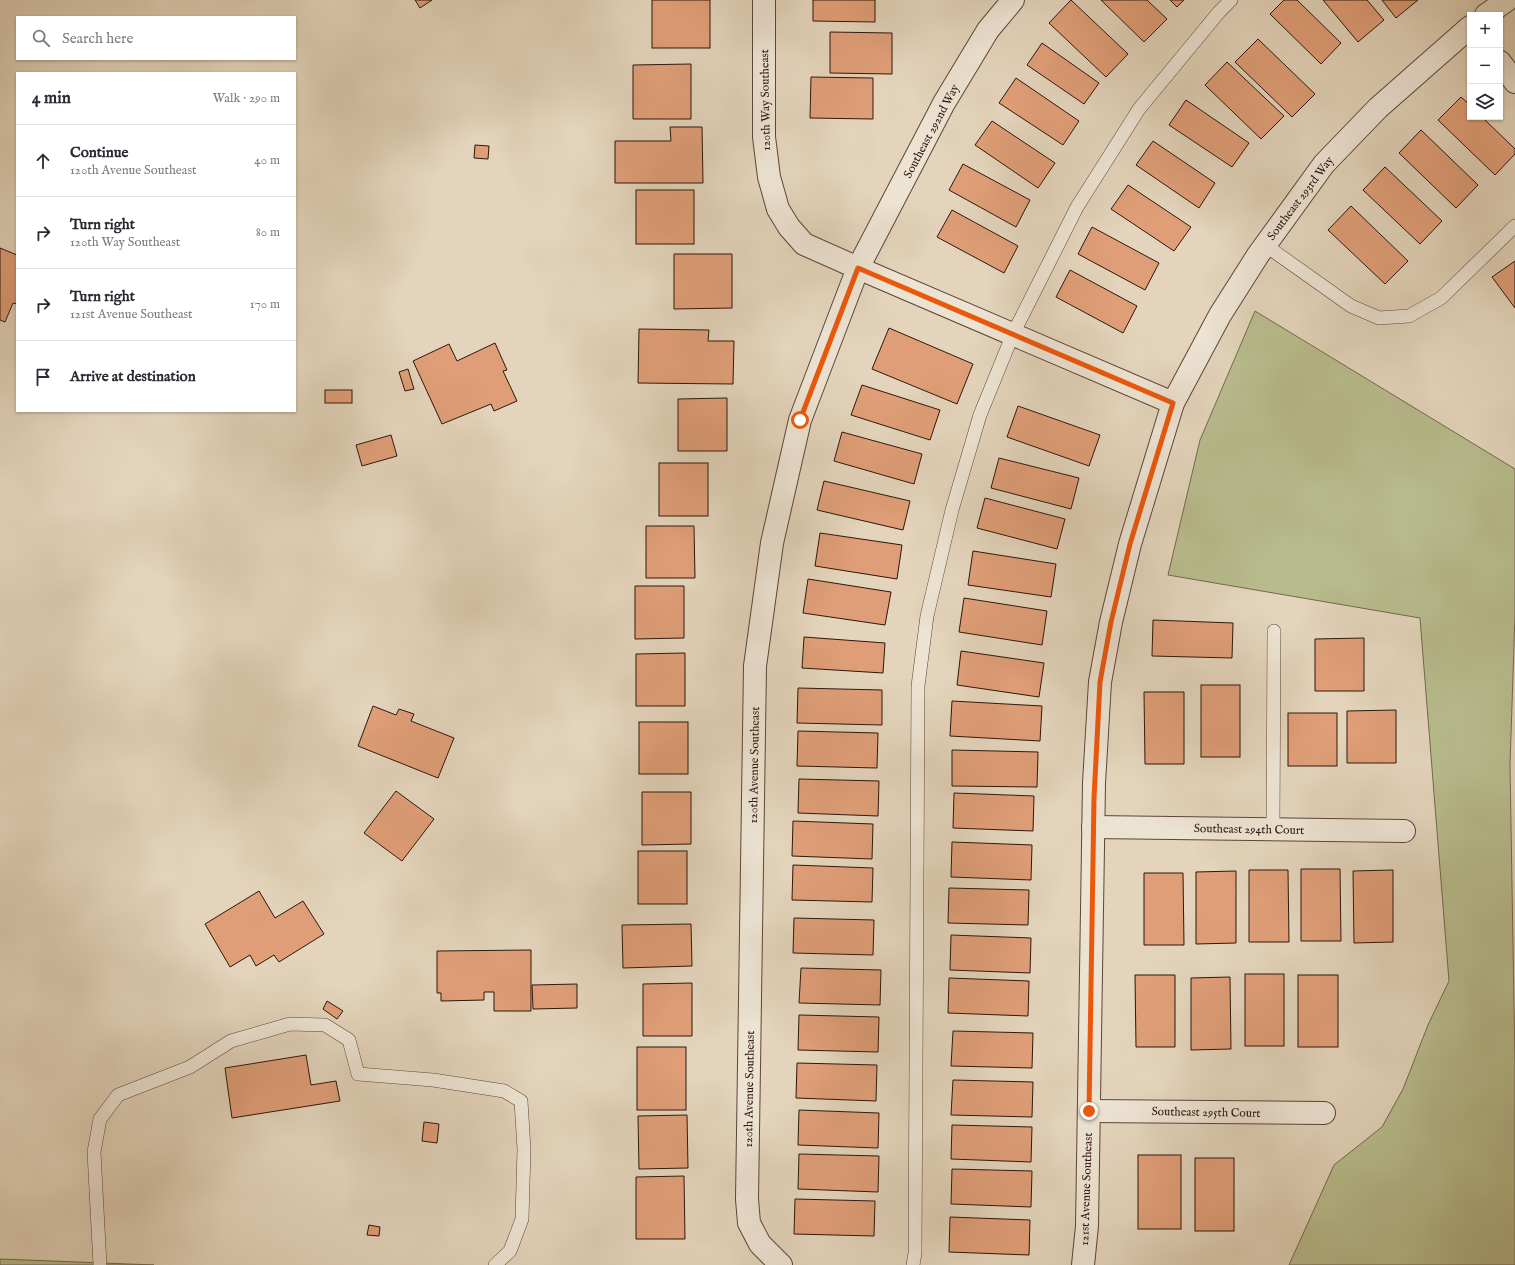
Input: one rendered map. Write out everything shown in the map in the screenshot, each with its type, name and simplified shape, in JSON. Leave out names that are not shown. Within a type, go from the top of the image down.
[{"type":"street","name":"120th Way Southeast","points":[[764,0],[764,138],[770,178],[778,209],[789,227],[804,244],[1173,403]]},
{"type":"street","name":"Southeast 292nd Way","points":[[858,268],[944,103],[988,30],[1013,0]]},
{"type":"street","points":[[1490,12],[1507,0]]},
{"type":"street","name":"Southeast 293rd Way","points":[[1173,403],[1220,315],[1265,245],[1329,159],[1378,108],[1467,30]]},
{"type":"street","points":[[1503,66],[1515,82]]},
{"type":"street","name":"120th Avenue Southeast","points":[[781,1265],[760,1244],[749,1223],[747,1199],[755,666],[772,543],[800,420],[858,268]]},
{"type":"street","name":"121st Avenue Southeast","points":[[1084,1265],[1087,1226],[1094,783],[1100,682],[1111,622],[1130,544],[1173,403]]},
{"type":"street","name":"Southeast 294th Court","points":[[1093,827],[1404,831]]},
{"type":"street","name":"Southeast 295th Court","points":[[1089,1111],[1324,1113]]},
{"type":"lane","points":[[913,1265],[915,1253],[918,686],[927,616],[952,510],[980,415],[1013,334],[1078,207],[1139,109],[1219,12],[1231,0]]},
{"type":"lane","points":[[1265,245],[1351,306],[1379,318],[1409,316],[1441,298],[1515,226]]},
{"type":"lane","points":[[1273,829],[1274,631]]},
{"type":"lane","points":[[100,1265],[94,1152],[100,1119],[118,1095],[190,1067],[232,1041],[290,1024],[325,1025],[349,1040],[358,1074],[433,1080],[504,1091],[521,1101],[524,1149],[522,1219],[510,1251],[496,1265]]},
{"type":"green space","points":[[1255,311],[1515,469],[1515,615],[1510,765],[1515,1065],[1515,1265],[1289,1265],[1334,1165],[1382,1127],[1403,1089],[1428,1025],[1449,981],[1420,618],[1168,575],[1200,440]]},
{"type":"green space","points":[[0,1259],[154,1265],[0,1265]]},
{"type":"building","points":[[415,0],[432,0],[420,8]]},
{"type":"building","points":[[652,0],[710,0],[710,48],[652,48]]},
{"type":"building","points":[[813,0],[875,0],[875,22],[813,21]]},
{"type":"building","points":[[1071,0],[1128,54],[1106,77],[1049,23]]},
{"type":"building","points":[[1101,0],[1147,0],[1167,19],[1144,42]]},
{"type":"building","points":[[1170,0],[1184,0],[1177,7]]},
{"type":"building","points":[[1284,0],[1297,0],[1341,43],[1321,64],[1270,14]]},
{"type":"building","points":[[1323,0],[1367,0],[1384,20],[1358,42]]},
{"type":"building","points":[[1382,0],[1418,0],[1396,18]]},
{"type":"building","points":[[830,32],[892,33],[892,74],[830,73]]},
{"type":"building","points":[[1258,39],[1315,94],[1292,117],[1235,62]]},
{"type":"building","points":[[1042,43],[1099,83],[1084,104],[1027,65]]},
{"type":"building","points":[[1227,62],[1284,116],[1261,139],[1205,85]]},
{"type":"building","points":[[691,64],[691,119],[633,119],[633,65]]},
{"type":"building","points":[[811,77],[873,78],[873,119],[810,118]]},
{"type":"building","points":[[1016,78],[1079,121],[1063,145],[999,103]]},
{"type":"building","points":[[1461,97],[1467,102],[1467,120],[1485,120],[1515,149],[1515,154],[1495,175],[1438,120]]},
{"type":"building","points":[[1186,100],[1249,143],[1232,167],[1169,125]]},
{"type":"building","points":[[992,121],[1055,163],[1038,188],[975,145]]},
{"type":"building","points":[[670,127],[702,127],[703,183],[615,183],[615,141],[671,141]]},
{"type":"building","points":[[1421,130],[1478,185],[1456,208],[1399,153]]},
{"type":"building","points":[[1153,141],[1215,183],[1199,208],[1136,165]]},
{"type":"building","points":[[475,145],[489,146],[488,159],[474,158]]},
{"type":"building","points":[[963,164],[1030,200],[1016,227],[949,190]]},
{"type":"building","points":[[1385,167],[1442,221],[1420,244],[1363,190]]},
{"type":"building","points":[[1128,185],[1191,227],[1174,251],[1111,209]]},
{"type":"building","points":[[636,190],[694,190],[694,244],[636,244]]},
{"type":"building","points":[[1351,206],[1408,261],[1385,284],[1328,230]]},
{"type":"building","points":[[952,210],[1018,246],[1004,273],[937,237]]},
{"type":"building","points":[[1092,227],[1159,263],[1145,290],[1078,254]]},
{"type":"building","points":[[0,248],[16,255],[16,304],[13,303],[5,322],[0,320]]},
{"type":"building","points":[[674,254],[732,254],[732,308],[674,309]]},
{"type":"building","points":[[1515,261],[1515,308],[1492,277]]},
{"type":"building","points":[[1070,270],[1137,306],[1123,333],[1056,297]]},
{"type":"building","points":[[889,328],[973,364],[957,404],[872,369]]},
{"type":"building","points":[[639,329],[709,330],[708,341],[734,341],[733,384],[638,383]]},
{"type":"building","points":[[495,343],[507,370],[503,371],[517,401],[494,411],[491,404],[442,424],[413,361],[449,344],[457,361]]},
{"type":"building","points":[[408,369],[414,389],[405,391],[399,372]]},
{"type":"building","points":[[862,385],[940,410],[930,440],[851,415]]},
{"type":"building","points":[[325,390],[352,390],[352,403],[325,403]]},
{"type":"building","points":[[727,398],[727,451],[678,451],[678,399]]},
{"type":"building","points":[[1018,406],[1100,435],[1089,466],[1007,437]]},
{"type":"building","points":[[842,432],[922,454],[914,484],[834,461]]},
{"type":"building","points":[[391,435],[397,456],[362,466],[356,445]]},
{"type":"building","points":[[999,458],[1079,478],[1071,509],[991,488]]},
{"type":"building","points":[[659,463],[708,463],[708,516],[659,516]]},
{"type":"building","points":[[824,481],[910,501],[903,530],[817,510]]},
{"type":"building","points":[[985,498],[1065,519],[1057,549],[977,528]]},
{"type":"building","points":[[646,526],[694,526],[695,578],[646,578]]},
{"type":"building","points":[[820,533],[902,545],[897,579],[815,566]]},
{"type":"building","points":[[973,551],[1056,564],[1051,597],[968,585]]},
{"type":"building","points":[[808,579],[891,592],[885,625],[803,613]]},
{"type":"building","points":[[635,586],[684,586],[684,638],[635,639]]},
{"type":"building","points":[[964,598],[1047,611],[1042,645],[959,632]]},
{"type":"building","points":[[1153,620],[1233,623],[1232,658],[1152,656]]},
{"type":"building","points":[[804,637],[885,643],[883,673],[802,668]]},
{"type":"building","points":[[1364,638],[1364,691],[1315,691],[1315,639]]},
{"type":"building","points":[[961,651],[1044,663],[1039,697],[957,685]]},
{"type":"building","points":[[685,653],[685,706],[636,706],[636,654]]},
{"type":"building","points":[[1201,685],[1240,685],[1240,757],[1201,757]]},
{"type":"building","points":[[798,688],[882,690],[882,725],[797,723]]},
{"type":"building","points":[[1144,692],[1184,692],[1184,764],[1145,764]]},
{"type":"building","points":[[952,701],[1042,706],[1040,741],[950,736]]},
{"type":"building","points":[[373,706],[396,715],[399,709],[414,714],[411,721],[454,738],[438,778],[358,746]]},
{"type":"building","points":[[1396,710],[1396,763],[1347,763],[1347,711]]},
{"type":"building","points":[[1288,713],[1337,713],[1337,766],[1288,766]]},
{"type":"building","points":[[639,722],[688,722],[688,774],[639,774]]},
{"type":"building","points":[[798,731],[878,733],[877,768],[797,766]]},
{"type":"building","points":[[952,750],[1038,752],[1037,787],[952,786]]},
{"type":"building","points":[[799,779],[879,781],[878,816],[798,813]]},
{"type":"building","points":[[396,791],[434,819],[402,861],[364,833]]},
{"type":"building","points":[[642,792],[691,792],[691,844],[642,845]]},
{"type":"building","points":[[954,793],[1034,796],[1033,831],[953,828]]},
{"type":"building","points":[[793,821],[873,824],[872,859],[792,856]]},
{"type":"building","points":[[952,842],[1032,845],[1031,880],[951,877]]},
{"type":"building","points":[[638,851],[687,851],[687,904],[638,904]]},
{"type":"building","points":[[793,865],[873,868],[872,902],[792,900]]},
{"type":"building","points":[[1301,869],[1340,869],[1341,941],[1301,941]]},
{"type":"building","points":[[1249,870],[1288,870],[1289,942],[1249,942]]},
{"type":"building","points":[[1393,870],[1393,942],[1354,943],[1353,871]]},
{"type":"building","points":[[1236,871],[1236,943],[1196,944],[1196,872]]},
{"type":"building","points":[[1144,873],[1183,873],[1184,945],[1144,945]]},
{"type":"building","points":[[949,888],[1029,890],[1028,925],[948,923]]},
{"type":"building","points":[[259,891],[275,918],[303,901],[324,934],[279,962],[274,955],[256,966],[250,955],[230,967],[205,924]]},
{"type":"building","points":[[794,918],[874,920],[873,955],[793,953]]},
{"type":"building","points":[[691,924],[692,966],[623,968],[622,925]]},
{"type":"building","points":[[951,935],[1031,938],[1030,973],[950,970]]},
{"type":"building","points":[[531,950],[531,1011],[494,1011],[494,992],[484,992],[484,1000],[441,1001],[441,993],[437,993],[437,951]]},
{"type":"building","points":[[801,968],[881,970],[880,1005],[799,1003]]},
{"type":"building","points":[[1245,974],[1284,974],[1284,1046],[1245,1046]]},
{"type":"building","points":[[1135,975],[1175,975],[1175,1047],[1136,1047]]},
{"type":"building","points":[[1298,975],[1338,975],[1338,1047],[1298,1047]]},
{"type":"building","points":[[1230,977],[1231,1049],[1191,1050],[1191,978]]},
{"type":"building","points":[[949,978],[1029,981],[1028,1016],[948,1013]]},
{"type":"building","points":[[692,983],[692,1036],[643,1036],[643,984]]},
{"type":"building","points":[[577,984],[577,1008],[533,1009],[532,985]]},
{"type":"building","points":[[327,1001],[343,1011],[337,1019],[323,1009]]},
{"type":"building","points":[[799,1015],[879,1017],[878,1052],[798,1050]]},
{"type":"building","points":[[953,1031],[1033,1033],[1032,1068],[951,1066]]},
{"type":"building","points":[[637,1047],[686,1047],[686,1110],[637,1110]]},
{"type":"building","points":[[306,1055],[311,1085],[336,1081],[340,1101],[232,1118],[225,1068]]},
{"type":"building","points":[[797,1063],[877,1065],[876,1101],[796,1098]]},
{"type":"building","points":[[953,1080],[1033,1082],[1032,1117],[951,1115]]},
{"type":"building","points":[[799,1110],[879,1113],[878,1148],[798,1145]]},
{"type":"building","points":[[687,1115],[688,1168],[639,1169],[638,1116]]},
{"type":"building","points":[[424,1122],[439,1124],[437,1143],[422,1141]]},
{"type":"building","points":[[952,1125],[1032,1127],[1031,1162],[951,1159]]},
{"type":"building","points":[[799,1154],[879,1156],[878,1192],[798,1189]]},
{"type":"building","points":[[1138,1155],[1181,1155],[1181,1229],[1138,1229]]},
{"type":"building","points":[[1195,1158],[1234,1158],[1234,1231],[1195,1231]]},
{"type":"building","points":[[952,1169],[1032,1171],[1031,1207],[951,1204]]},
{"type":"building","points":[[684,1176],[685,1239],[636,1239],[636,1177]]},
{"type":"building","points":[[795,1199],[875,1201],[874,1236],[794,1234]]},
{"type":"building","points":[[950,1217],[1030,1220],[1029,1255],[949,1252]]},
{"type":"building","points":[[369,1225],[380,1227],[379,1236],[367,1235]]},
{"type":"route","points":[[800,420],[858,268],[1173,403],[1130,544],[1111,622],[1100,682],[1094,783],[1089,1111]]}]
